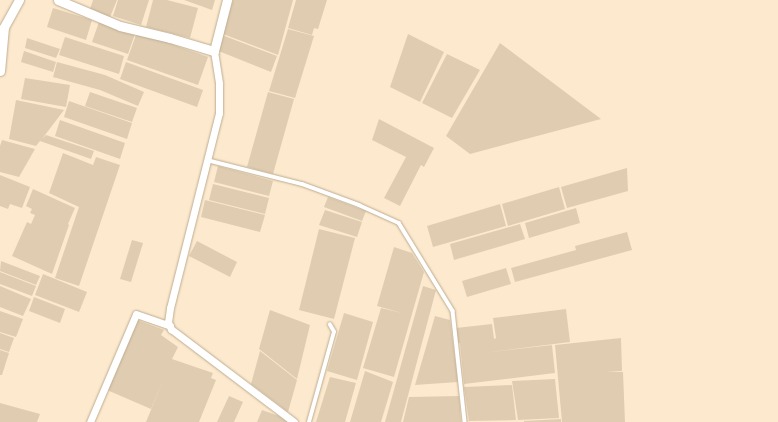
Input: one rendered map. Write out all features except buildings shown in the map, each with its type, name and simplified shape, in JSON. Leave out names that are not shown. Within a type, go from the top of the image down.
[{"type":"street","points":[[0,71],[2,27],[19,0]]},
{"type":"street","points":[[58,0],[120,26],[170,38],[214,51]]},
{"type":"street","points":[[227,0],[214,51],[219,84],[219,113],[206,159],[170,308],[168,322],[171,329],[294,422]]},
{"type":"street","points":[[90,422],[136,314],[170,326]]},
{"type":"lane","points":[[206,159],[302,184],[359,205],[398,223],[453,310],[465,422]]},
{"type":"lane","points":[[309,422],[334,332],[330,325]]}]
